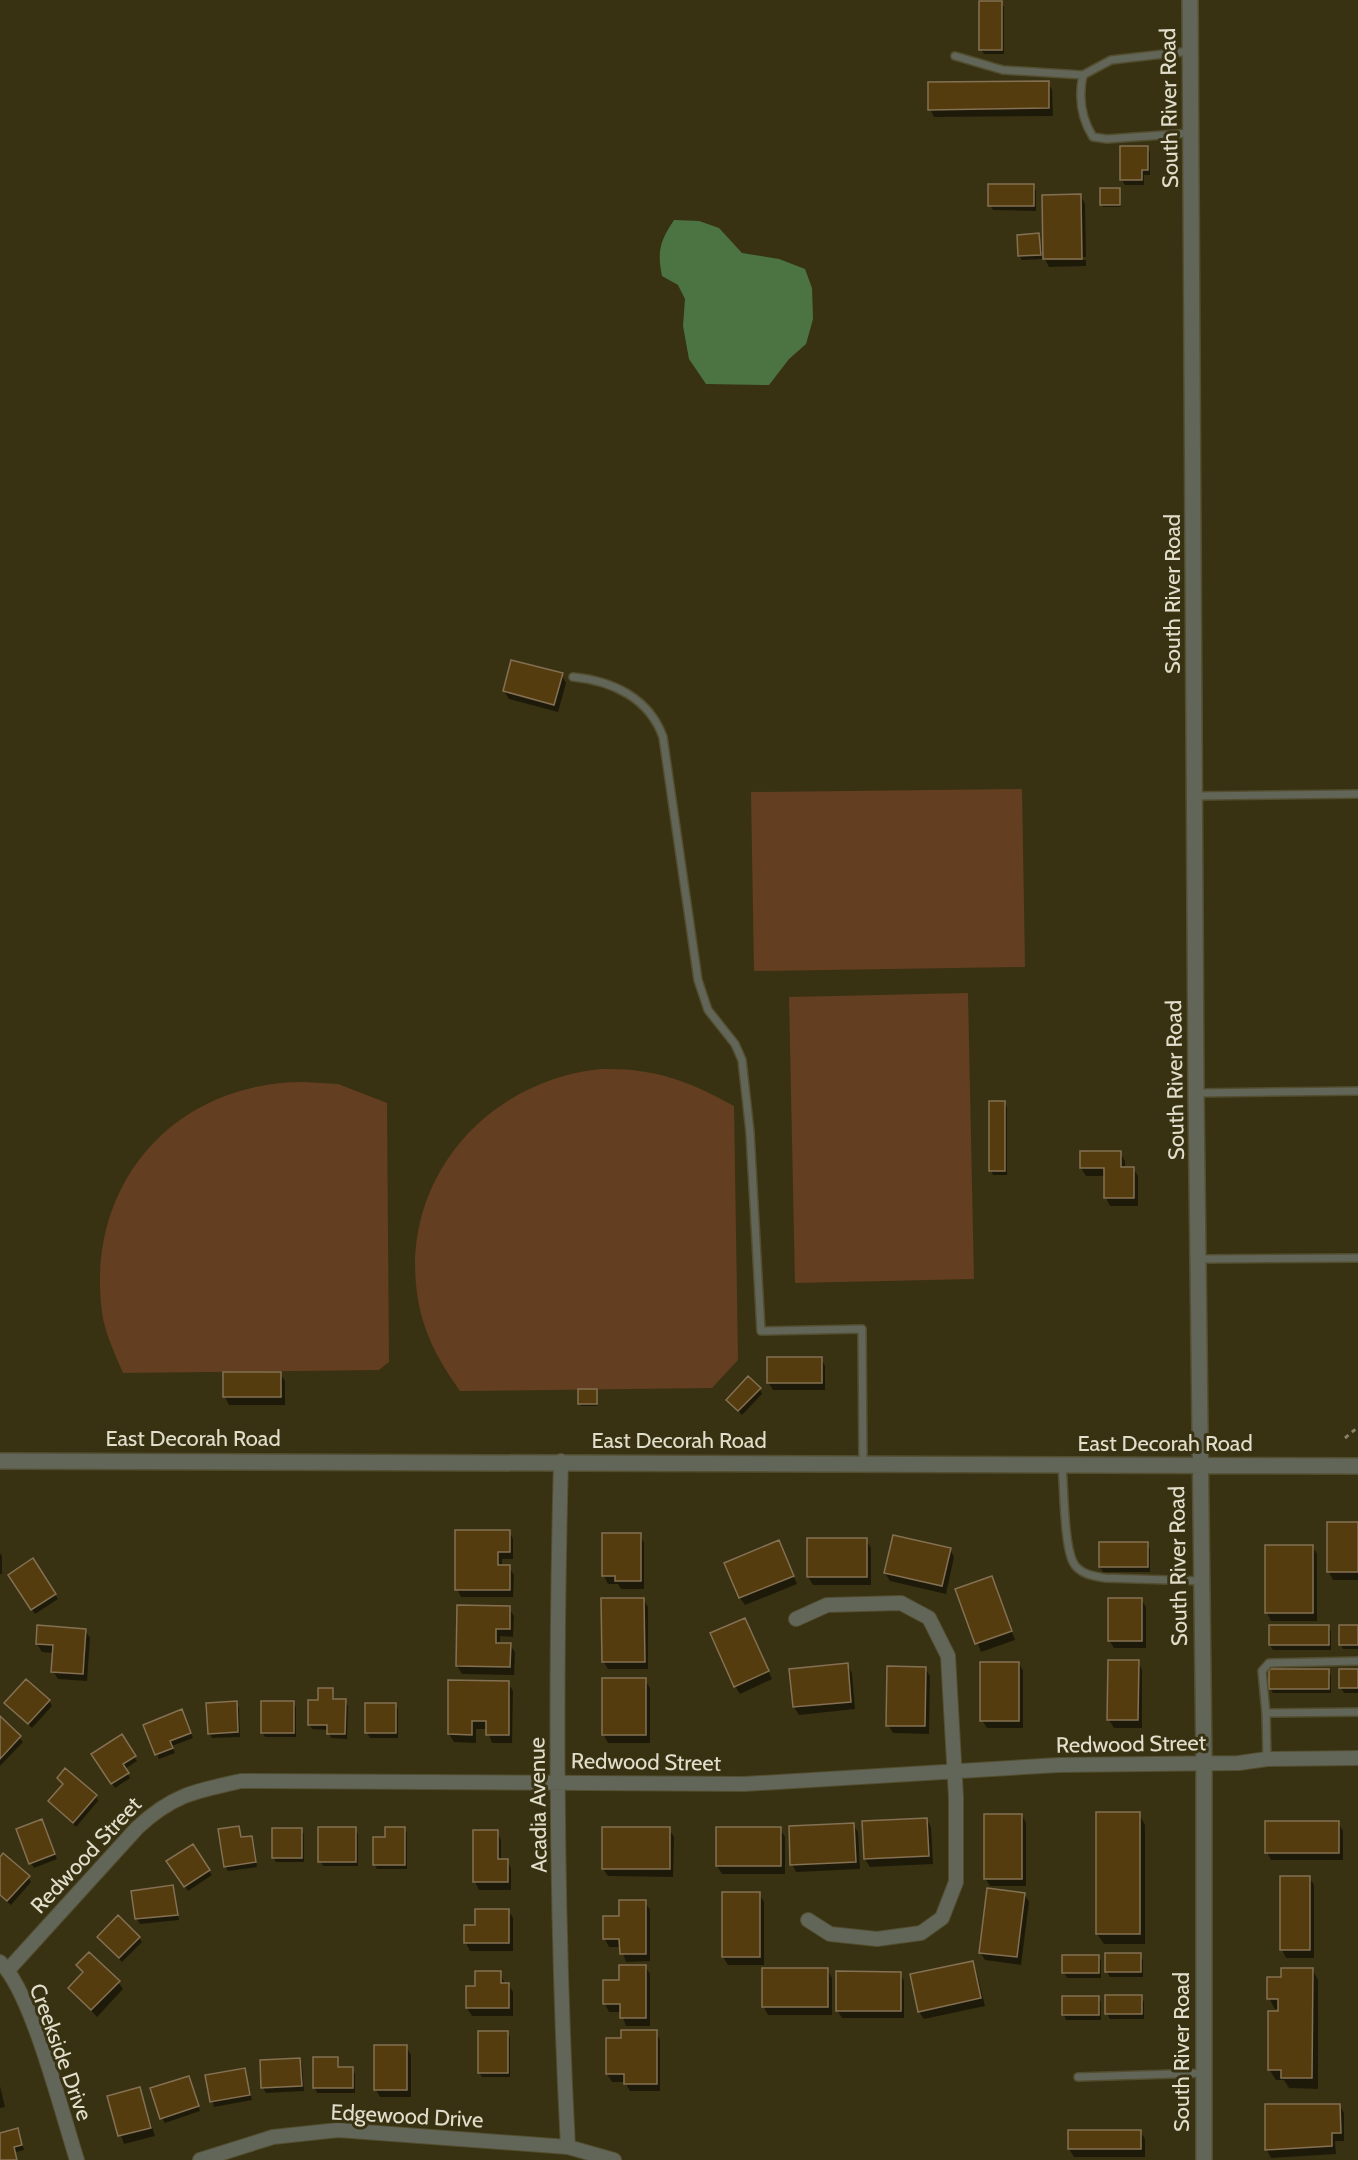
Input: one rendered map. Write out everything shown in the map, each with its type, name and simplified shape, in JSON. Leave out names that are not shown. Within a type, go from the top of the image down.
[{"type":"street","name":"South River Road","points":[[1190,0],[1196,1094],[1200,1259],[1204,1763],[1204,2160]]},
{"type":"street","name":"East Decorah Road","points":[[0,1461],[561,1461],[1358,1466]]},
{"type":"street","name":"Acadia Avenue","points":[[561,1461],[558,1782],[562,2044],[568,2147]]},
{"type":"street","points":[[795,1619],[827,1605],[901,1603],[929,1618],[948,1656],[954,1772],[956,1882],[942,1918],[921,1933],[877,1939],[830,1934],[808,1920]]},
{"type":"street","name":"Redwood Street","points":[[4,1966],[158,1808],[189,1792],[241,1781],[744,1784],[1059,1765],[1239,1763],[1267,1759],[1358,1758]]},
{"type":"street","name":"Creekside Drive","points":[[4,1966],[32,2020],[77,2160]]},
{"type":"street","name":"Edgewood Drive","points":[[200,2160],[273,2137],[338,2130],[568,2147],[614,2160]]},
{"type":"lane","points":[[955,56],[1003,70],[1083,75],[1111,60],[1191,51]]},
{"type":"lane","points":[[1083,75],[1079,93],[1082,113],[1084,123],[1094,137],[1107,140],[1192,133]]},
{"type":"lane","points":[[573,677],[600,680],[639,702],[652,712],[663,737],[698,980],[708,1010],[735,1044],[742,1060],[750,1132],[761,1331],[862,1329],[863,1463]]},
{"type":"lane","points":[[1196,796],[1358,794]]},
{"type":"lane","points":[[1196,1094],[1358,1091]]},
{"type":"lane","points":[[1200,1259],[1358,1258]]},
{"type":"lane","points":[[1062,1465],[1070,1547],[1073,1562],[1081,1571],[1090,1576],[1105,1578],[1201,1581]]},
{"type":"lane","points":[[1267,1759],[1262,1671],[1269,1663],[1358,1661]]},
{"type":"lane","points":[[1266,1713],[1358,1712]]},
{"type":"lane","points":[[1078,2077],[1204,2073]]},
{"type":"path","points":[[1345,1438],[1358,1427]]},
{"type":"shaded area","points":[[674,220],[699,221],[719,228],[742,253],[779,259],[805,269],[812,288],[813,319],[806,344],[789,359],[769,385],[706,384],[689,359],[683,326],[685,299],[678,285],[662,276],[661,267],[661,246]]},
{"type":"shaded area","points":[[1022,789],[1025,967],[754,971],[751,792]]},
{"type":"shaded area","points":[[968,993],[974,1279],[795,1283],[789,997]]},
{"type":"shaded area","points":[[602,1069],[639,1071],[671,1078],[734,1106],[738,1360],[712,1388],[460,1391],[436,1352],[420,1310],[415,1265],[420,1222],[434,1183],[456,1148],[485,1118],[519,1094],[559,1078]]},
{"type":"shaded area","points":[[304,1082],[338,1084],[387,1103],[389,1362],[379,1370],[123,1373],[103,1321],[100,1266],[108,1222],[124,1183],[148,1149],[178,1121],[215,1100],[257,1087]]},
{"type":"building","points":[[979,1],[1002,1],[1002,50],[979,50]]},
{"type":"building","points":[[1049,81],[1049,108],[928,110],[928,82]]},
{"type":"building","points":[[1120,146],[1148,146],[1148,170],[1142,170],[1142,180],[1120,180]]},
{"type":"building","points":[[988,184],[1034,184],[1034,206],[988,206]]},
{"type":"building","points":[[1100,188],[1120,188],[1120,205],[1100,205]]},
{"type":"building","points":[[1081,194],[1082,259],[1043,259],[1042,195]]},
{"type":"building","points":[[1039,233],[1041,255],[1018,256],[1017,235]]},
{"type":"building","points":[[511,660],[563,673],[554,705],[503,691]]},
{"type":"building","points":[[989,1101],[1005,1101],[1005,1171],[989,1171]]},
{"type":"building","points":[[1080,1151],[1121,1151],[1121,1167],[1134,1167],[1134,1198],[1104,1198],[1104,1168],[1080,1168]]},
{"type":"building","points":[[767,1357],[822,1357],[822,1383],[767,1383]]},
{"type":"building","points":[[223,1372],[281,1372],[281,1397],[223,1397]]},
{"type":"building","points":[[748,1376],[761,1388],[738,1411],[726,1400]]},
{"type":"building","points":[[578,1389],[597,1389],[597,1404],[578,1404]]},
{"type":"building","points":[[1327,1522],[1358,1522],[1358,1572],[1327,1572]]},
{"type":"building","points":[[455,1530],[510,1530],[510,1552],[498,1552],[498,1565],[510,1565],[510,1590],[455,1590]]},
{"type":"building","points":[[602,1533],[641,1533],[641,1581],[615,1581],[615,1576],[602,1576]]},
{"type":"building","points":[[893,1535],[951,1548],[942,1586],[884,1573]]},
{"type":"building","points":[[807,1538],[867,1538],[867,1577],[807,1577]]},
{"type":"building","points":[[779,1540],[794,1576],[739,1598],[724,1563]]},
{"type":"building","points":[[1099,1542],[1148,1542],[1148,1567],[1099,1567]]},
{"type":"building","points":[[1265,1545],[1313,1545],[1313,1613],[1265,1613]]},
{"type":"building","points":[[33,1558],[56,1594],[31,1610],[8,1575]]},
{"type":"building","points":[[992,1576],[1012,1631],[975,1644],[955,1589]]},
{"type":"building","points":[[601,1598],[644,1598],[645,1662],[602,1662]]},
{"type":"building","points":[[1108,1598],[1142,1598],[1142,1641],[1108,1641]]},
{"type":"building","points":[[457,1605],[510,1606],[510,1629],[496,1629],[496,1643],[511,1643],[510,1667],[456,1666]]},
{"type":"building","points":[[745,1618],[769,1671],[734,1687],[710,1633]]},
{"type":"building","points":[[37,1625],[86,1629],[83,1674],[51,1672],[53,1645],[36,1644]]},
{"type":"building","points":[[1269,1625],[1329,1625],[1329,1645],[1269,1645]]},
{"type":"building","points":[[1339,1625],[1358,1625],[1358,1645],[1339,1645]]},
{"type":"building","points":[[1108,1660],[1139,1660],[1138,1720],[1107,1720]]},
{"type":"building","points":[[980,1662],[1019,1662],[1019,1721],[980,1721]]},
{"type":"building","points":[[848,1663],[851,1702],[793,1707],[789,1669]]},
{"type":"building","points":[[887,1666],[926,1667],[925,1726],[886,1726]]},
{"type":"building","points":[[1269,1669],[1329,1669],[1329,1689],[1269,1689]]},
{"type":"building","points":[[1339,1669],[1358,1669],[1358,1688],[1339,1688]]},
{"type":"building","points":[[602,1678],[646,1678],[646,1735],[602,1735]]},
{"type":"building","points":[[26,1679],[50,1700],[28,1724],[4,1703]]},
{"type":"building","points":[[448,1680],[509,1681],[509,1735],[486,1735],[486,1721],[472,1721],[472,1735],[448,1734]]},
{"type":"building","points":[[318,1688],[333,1688],[333,1699],[346,1699],[345,1734],[327,1734],[327,1725],[308,1725],[308,1700],[318,1700]]},
{"type":"building","points":[[237,1701],[238,1732],[208,1734],[206,1703]]},
{"type":"building","points":[[261,1701],[294,1701],[294,1733],[261,1733]]},
{"type":"building","points":[[365,1703],[396,1703],[396,1733],[365,1733]]},
{"type":"building","points":[[182,1709],[191,1733],[170,1741],[173,1748],[155,1755],[143,1725]]},
{"type":"building","points":[[0,1716],[21,1736],[0,1759]]},
{"type":"building","points":[[122,1734],[136,1756],[123,1764],[129,1773],[111,1784],[91,1754]]},
{"type":"building","points":[[65,1768],[97,1795],[73,1823],[48,1801],[63,1784],[57,1778]]},
{"type":"building","points":[[1096,1812],[1140,1812],[1140,1934],[1096,1934]]},
{"type":"building","points":[[984,1814],[1022,1814],[1022,1879],[984,1879]]},
{"type":"building","points":[[927,1818],[929,1856],[864,1859],[862,1821]]},
{"type":"building","points":[[42,1819],[55,1854],[29,1864],[16,1829]]},
{"type":"building","points":[[1265,1821],[1339,1821],[1339,1853],[1265,1853]]},
{"type":"building","points":[[854,1823],[856,1862],[790,1865],[789,1826]]},
{"type":"building","points":[[239,1826],[241,1837],[252,1836],[256,1862],[224,1867],[218,1829]]},
{"type":"building","points":[[318,1827],[356,1827],[356,1862],[318,1862]]},
{"type":"building","points":[[385,1827],[405,1827],[405,1865],[373,1865],[373,1837],[385,1837]]},
{"type":"building","points":[[602,1827],[670,1827],[670,1869],[602,1869]]},
{"type":"building","points":[[716,1827],[781,1827],[781,1866],[716,1866]]},
{"type":"building","points":[[272,1828],[302,1828],[302,1858],[272,1858]]},
{"type":"building","points":[[473,1830],[498,1830],[498,1859],[508,1859],[508,1882],[473,1882]]},
{"type":"building","points":[[193,1844],[210,1870],[184,1887],[166,1861]]},
{"type":"building","points":[[3,1853],[30,1876],[7,1901],[0,1895],[0,1857]]},
{"type":"building","points":[[1280,1876],[1310,1876],[1310,1950],[1280,1950]]},
{"type":"building","points":[[173,1885],[178,1915],[135,1919],[131,1891]]},
{"type":"building","points":[[987,1888],[1025,1893],[1017,1957],[979,1953]]},
{"type":"building","points":[[722,1892],[760,1892],[760,1957],[722,1957]]},
{"type":"building","points":[[619,1900],[646,1900],[646,1954],[620,1954],[619,1939],[603,1939],[603,1916],[619,1916]]},
{"type":"building","points":[[475,1909],[509,1909],[509,1943],[464,1943],[464,1925],[475,1925]]},
{"type":"building","points":[[118,1915],[140,1937],[119,1958],[97,1937]]},
{"type":"building","points":[[89,1952],[120,1981],[91,2010],[68,1988],[83,1972],[76,1965]]},
{"type":"building","points":[[1105,1953],[1141,1953],[1141,1972],[1105,1972]]},
{"type":"building","points":[[1062,1955],[1099,1955],[1099,1973],[1062,1973]]},
{"type":"building","points":[[973,1961],[981,1998],[918,2012],[910,1974]]},
{"type":"building","points":[[619,1965],[646,1965],[646,2018],[620,2018],[620,2004],[603,2004],[603,1980],[619,1980]]},
{"type":"building","points":[[762,1968],[828,1968],[828,2007],[762,2007]]},
{"type":"building","points":[[1281,1968],[1313,1968],[1312,2078],[1281,2078],[1281,2070],[1268,2070],[1268,2011],[1278,2011],[1278,1999],[1267,1999],[1267,1977],[1281,1977]]},
{"type":"building","points":[[475,1971],[501,1971],[501,1983],[509,1983],[509,2008],[466,2008],[466,1986],[475,1986]]},
{"type":"building","points":[[836,1971],[901,1972],[901,2011],[836,2011]]},
{"type":"building","points":[[1105,1995],[1142,1995],[1142,2014],[1105,2014]]},
{"type":"building","points":[[1062,1996],[1099,1996],[1099,2015],[1062,2015]]},
{"type":"building","points":[[621,2030],[657,2030],[657,2084],[624,2084],[624,2074],[606,2074],[606,2038],[621,2038]]},
{"type":"building","points":[[478,2031],[508,2031],[508,2073],[478,2073]]},
{"type":"building","points":[[374,2045],[407,2045],[407,2090],[374,2090]]},
{"type":"building","points":[[313,2057],[338,2057],[338,2067],[353,2067],[353,2088],[313,2088]]},
{"type":"building","points":[[300,2058],[302,2086],[261,2088],[260,2060]]},
{"type":"building","points":[[245,2068],[250,2095],[210,2102],[205,2075]]},
{"type":"building","points":[[189,2076],[199,2106],[160,2119],[150,2088]]},
{"type":"building","points":[[140,2087],[151,2128],[118,2136],[107,2096]]},
{"type":"building","points":[[1265,2104],[1340,2104],[1341,2133],[1332,2133],[1332,2146],[1265,2150]]},
{"type":"building","points":[[18,2128],[22,2145],[14,2147],[17,2160],[0,2160],[0,2133]]},
{"type":"building","points":[[1068,2130],[1141,2130],[1141,2149],[1068,2149]]}]
